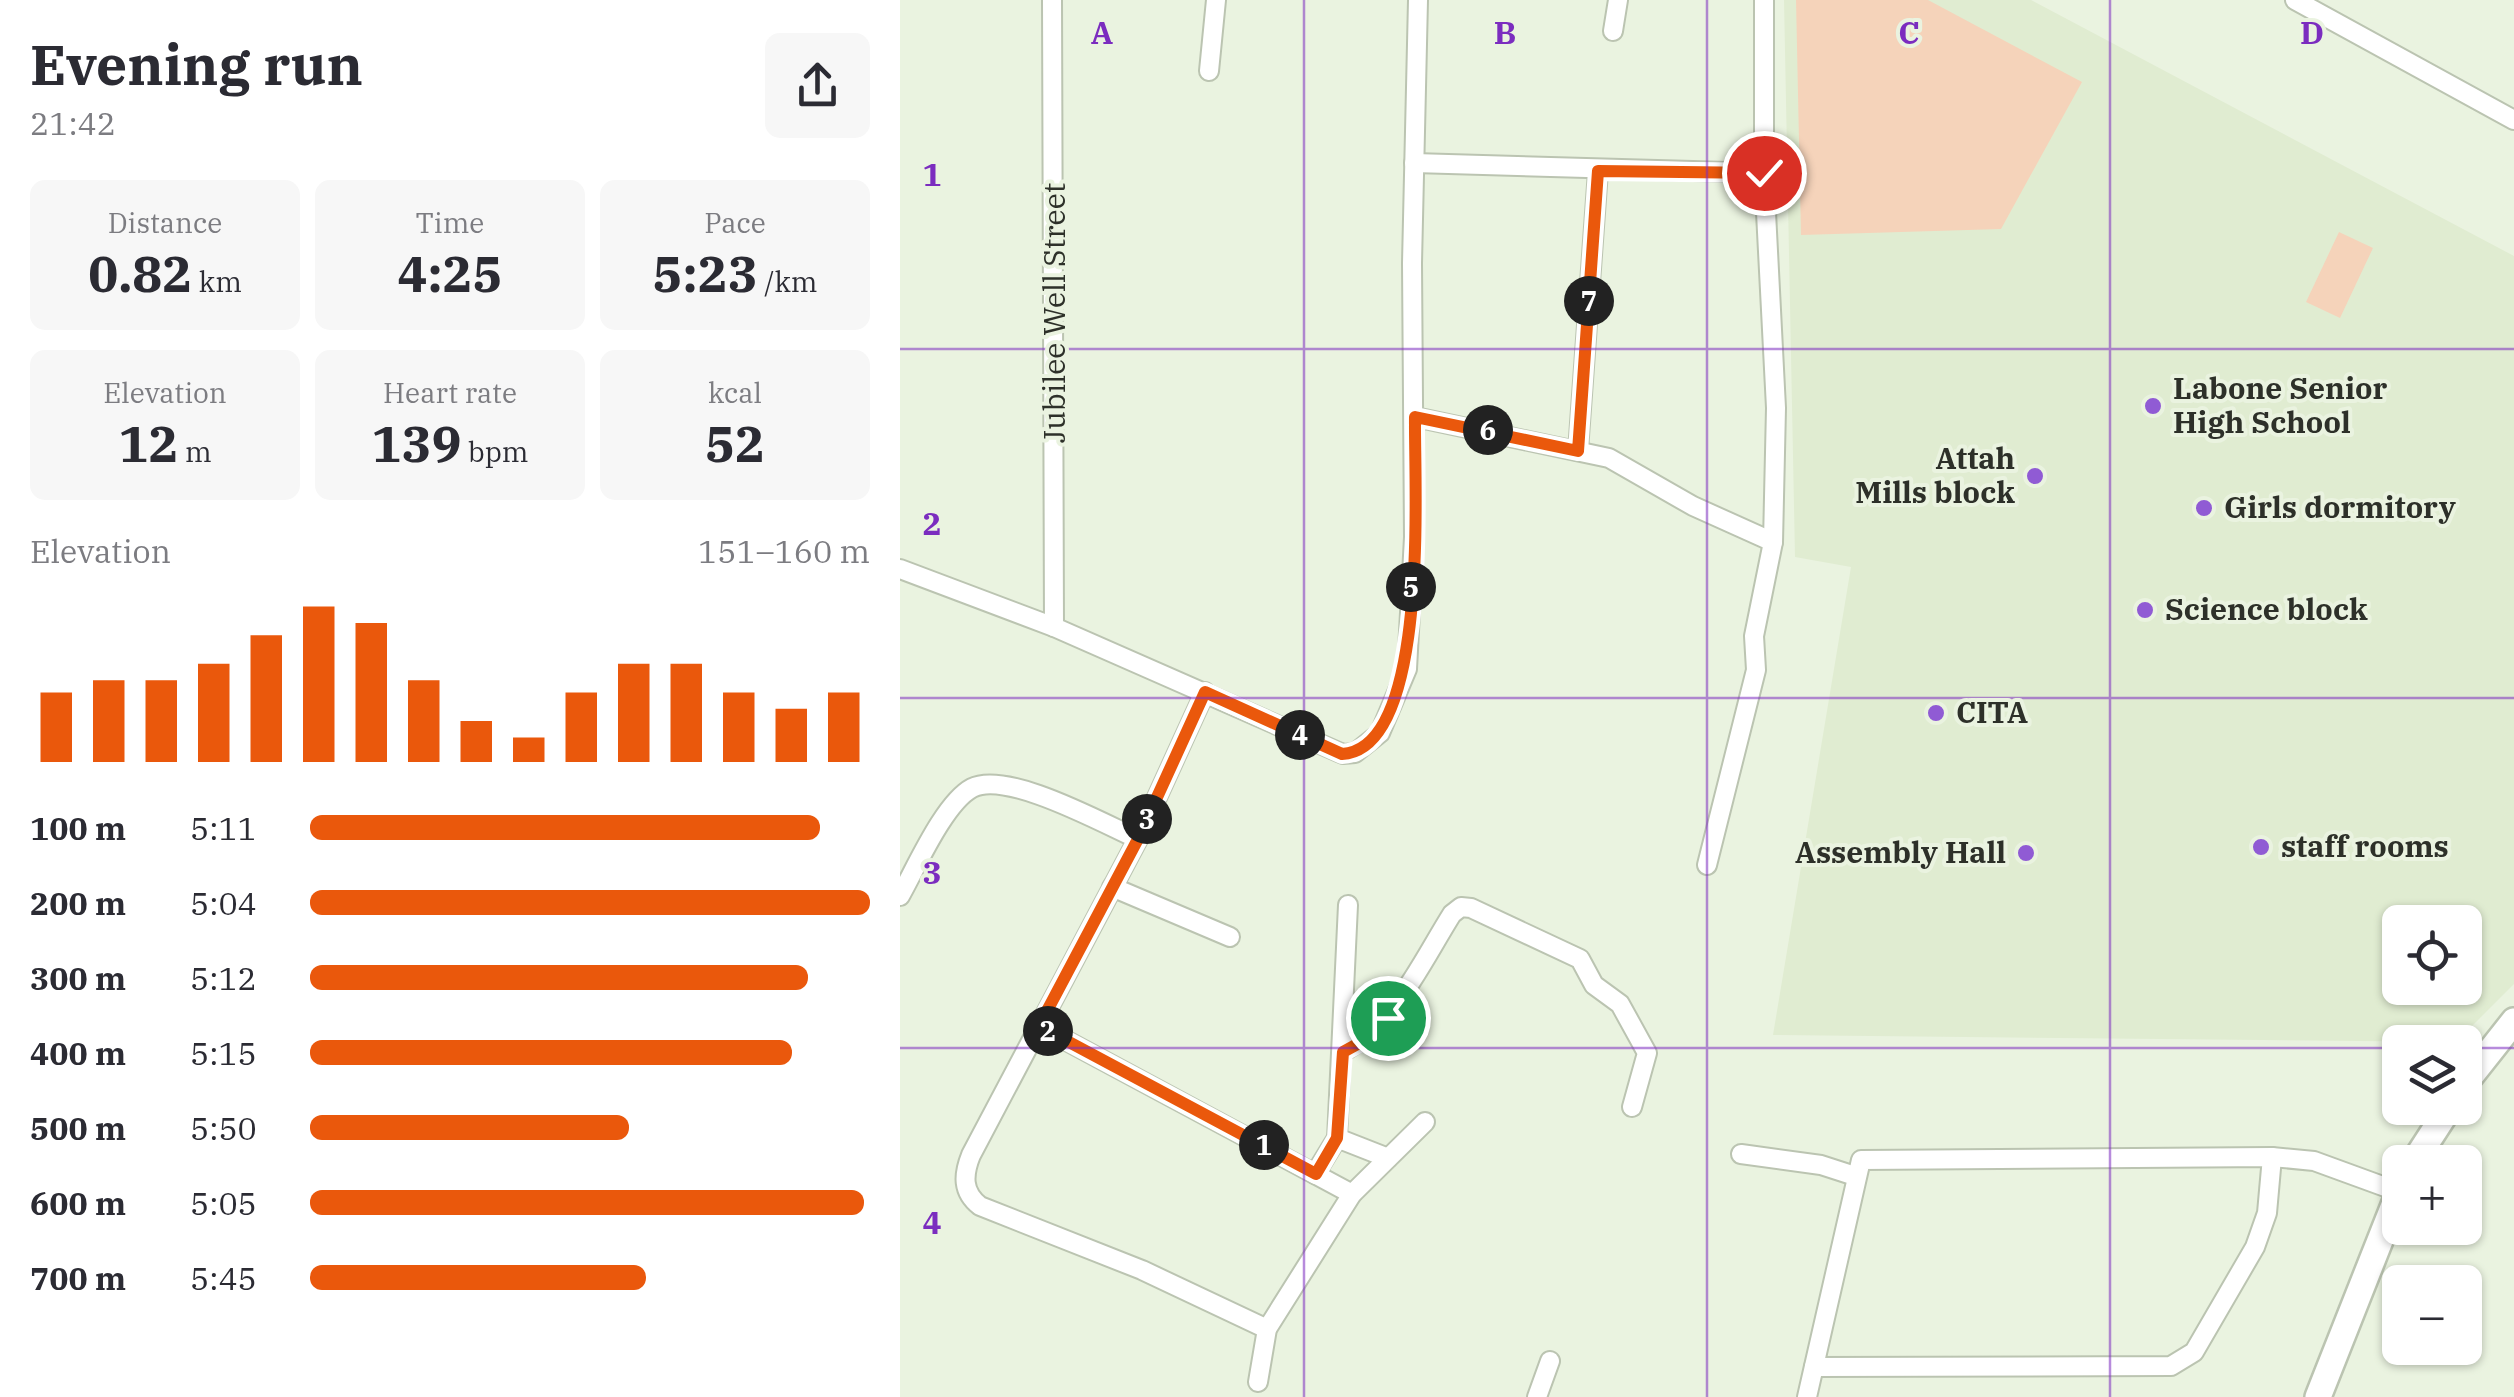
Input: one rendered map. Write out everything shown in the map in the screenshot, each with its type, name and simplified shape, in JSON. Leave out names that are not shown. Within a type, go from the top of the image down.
[{"type":"street","name":"Jubilee Well Street","points":[[1052,0],[1054,627]]},
{"type":"street","points":[[1209,71],[1216,0]]},
{"type":"street","points":[[900,569],[1054,627],[1342,754],[1356,754],[1380,734],[1406,669],[1415,417],[1418,0]]},
{"type":"street","points":[[1613,31],[1618,0]]},
{"type":"street","points":[[1707,865],[1752,688],[1754,636],[1774,542],[1776,408],[1764,173],[1764,0]]},
{"type":"street","points":[[2295,0],[2514,120]]},
{"type":"street","points":[[1414,163],[1764,173]]},
{"type":"street","points":[[1578,451],[1598,171]]},
{"type":"street","points":[[1415,417],[1608,458],[1692,506],[1774,542]]},
{"type":"street","points":[[1205,692],[1138,839],[971,1156],[964,1178],[968,1195],[980,1206],[1142,1270],[1267,1329]]},
{"type":"street","points":[[900,896],[954,804],[974,787],[997,784],[1026,792],[1138,839]]},
{"type":"street","points":[[1112,887],[1230,936]]},
{"type":"street","points":[[1316,1174],[1337,1138],[1348,905]]},
{"type":"street","points":[[1343,1052],[1372,1036],[1388,1018],[1452,914],[1460,906],[1471,908],[1580,960],[1594,984],[1620,1004],[1647,1053],[1632,1107]]},
{"type":"street","points":[[2482,1061],[2514,1021]]},
{"type":"street","points":[[1039,1026],[1352,1194]]},
{"type":"street","points":[[1258,1382],[1267,1329],[1352,1194],[1426,1122]]},
{"type":"street","points":[[1337,1138],[1388,1158]]},
{"type":"street","points":[[1741,1154],[1821,1165],[1855,1176]]},
{"type":"street","points":[[1814,1366],[2170,1366],[2194,1352],[2254,1247],[2267,1212],[2272,1157]]},
{"type":"street","points":[[1807,1397],[1861,1160],[2272,1157],[2314,1161],[2382,1185]]},
{"type":"street","points":[[2318,1397],[2382,1234]]},
{"type":"street","points":[[1537,1397],[1550,1361]]},
{"type":"shaded area","name":"Labone Senior High School","points":[[1784,0],[2031,0],[2514,256],[2514,984],[2473,1025],[2382,1025],[2382,1041],[1773,1035],[1851,567],[1795,557]]},
{"type":"shaded area","points":[[1796,0],[1928,0],[2082,82],[2001,229],[1801,235]]},
{"type":"shaded area","points":[[2339,232],[2373,248],[2340,318],[2306,302]]},
{"type":"place","name":"Labone Senior High School","points":[[2153,406]]},
{"type":"place","name":"Attah Mills block","points":[[2035,476]]},
{"type":"place","name":"Girls dormitory","points":[[2204,508]]},
{"type":"place","name":"Science block","points":[[2145,610]]},
{"type":"place","name":"CITA","points":[[1936,713]]},
{"type":"place","name":"staff rooms","points":[[2261,847]]},
{"type":"place","name":"Assembly Hall","points":[[2026,853]]},
{"type":"route","points":[[1388,1018],[1372,1036],[1343,1052],[1337,1138],[1316,1174],[1039,1026],[1138,839],[1205,692],[1342,754],[1356,754],[1380,734],[1406,669],[1414,537],[1415,417],[1578,451],[1598,171],[1764,173]]}]
